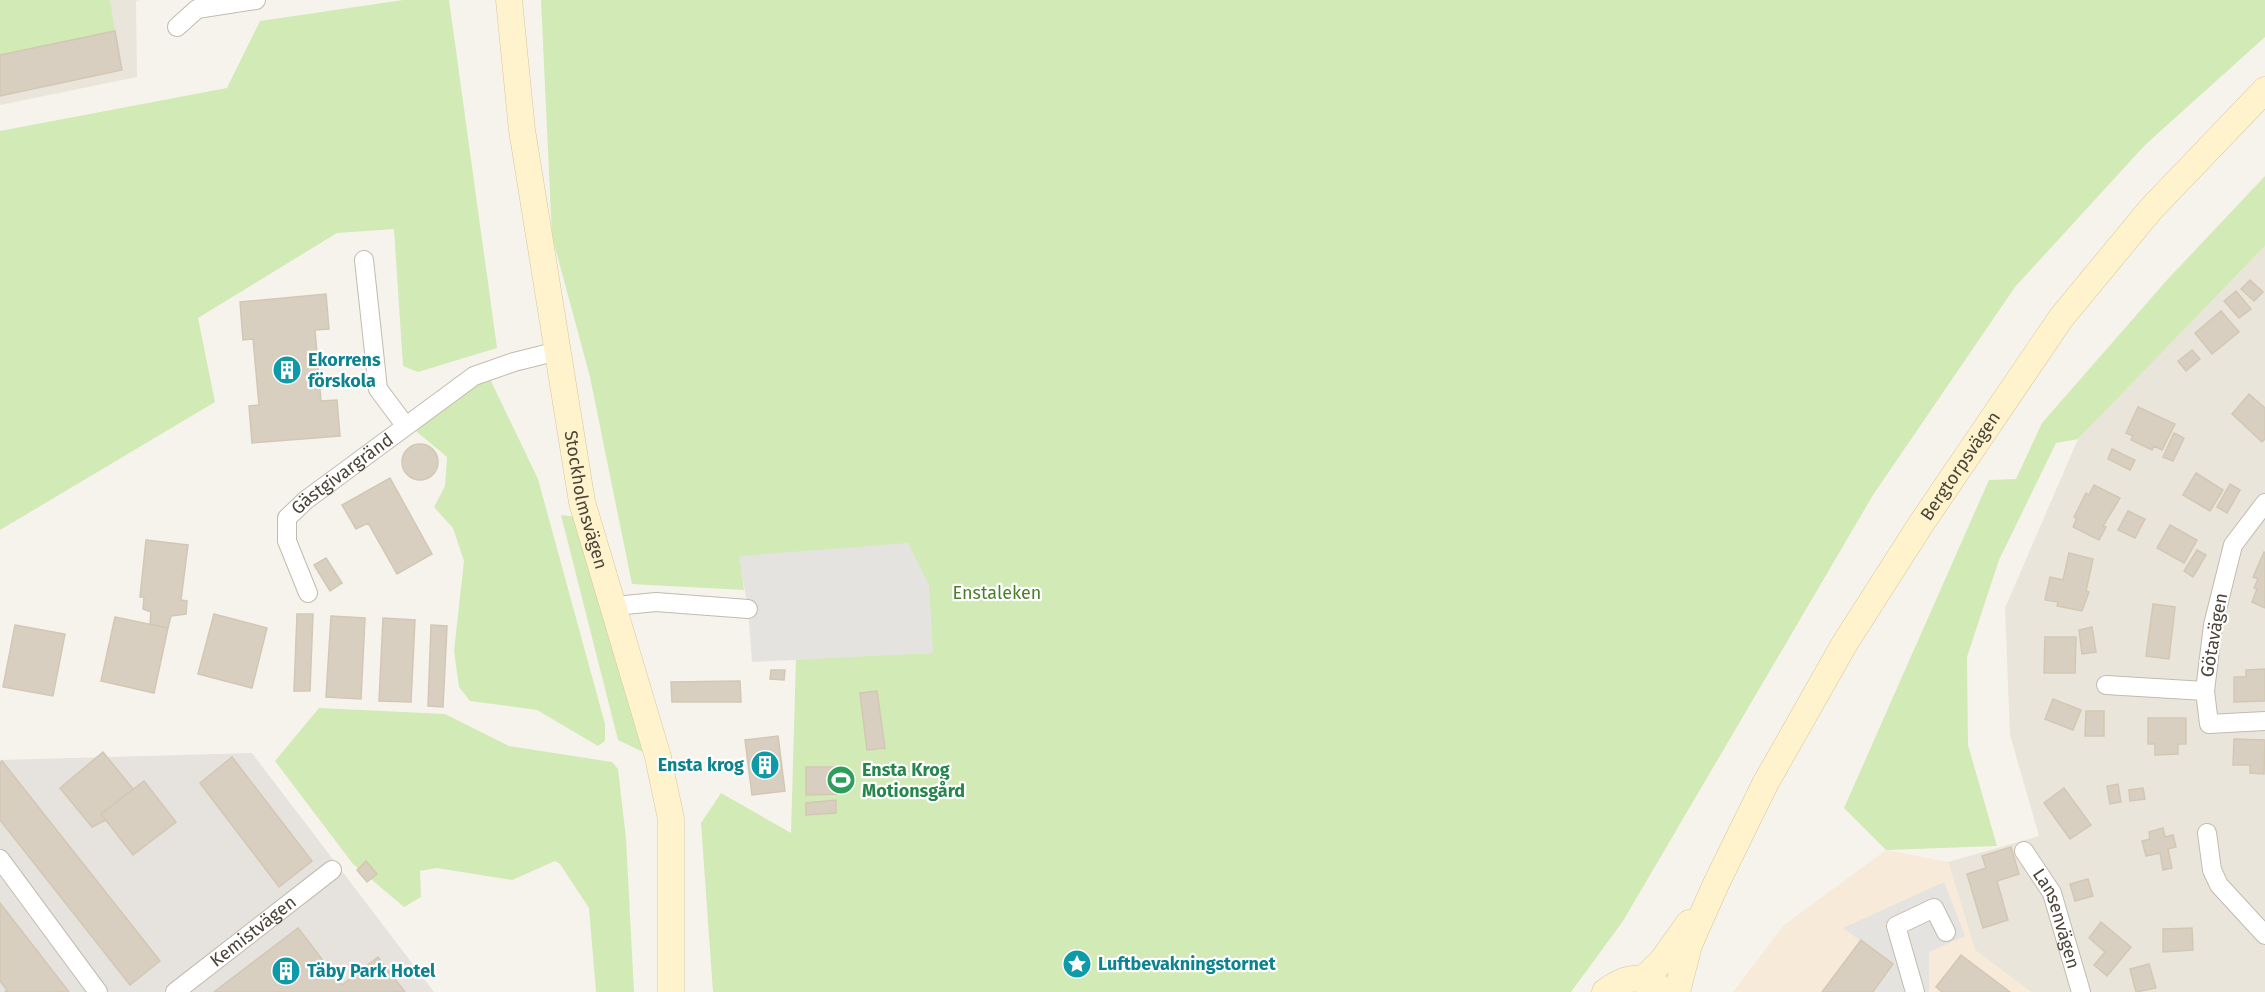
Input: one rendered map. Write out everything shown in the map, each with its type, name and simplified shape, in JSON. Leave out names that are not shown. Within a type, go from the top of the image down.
[{"type":"main road","name":"Stockholmsvägen","points":[[509,0],[522,130],[582,502],[615,606],[658,757],[671,819],[670,992]]},
{"type":"main road","name":"Bergtorpsvägen","points":[[1677,992],[1689,945],[1765,784],[1845,643],[1921,524],[2061,318],[2151,209],[2265,90]]},
{"type":"main road","name":"Bergtorpsvägen","points":[[1605,992],[1618,982],[1631,978],[1654,985],[1661,962],[1716,884]]},
{"type":"street","points":[[177,27],[197,9],[256,0]]},
{"type":"street","name":"Gästgivargränd","points":[[364,261],[378,389],[405,425]]},
{"type":"street","name":"Gästgivargränd","points":[[308,593],[287,542],[287,518],[306,500],[474,376],[513,362],[558,351]]},
{"type":"street","name":"Götavägen","points":[[2265,503],[2233,545],[2213,625],[2205,691],[2210,724],[2265,721]]},
{"type":"street","points":[[615,606],[656,602],[748,609]]},
{"type":"street","points":[[2106,685],[2205,691]]},
{"type":"street","points":[[2207,833],[2212,870],[2219,885],[2265,935]]},
{"type":"street","name":"Lansenvägen","points":[[2024,851],[2052,893],[2081,992]]},
{"type":"street","points":[[0,859],[98,992]]},
{"type":"street","name":"Kemistvägen","points":[[175,992],[332,870]]},
{"type":"street","points":[[1915,992],[1896,926],[1934,908],[1946,932]]},
{"type":"shaded area","points":[[0,0],[139,0],[136,1],[137,77],[0,105]]},
{"type":"shaded area","points":[[2265,246],[2265,992],[2031,992],[1975,950],[1948,862],[2039,836],[2010,735],[2005,608],[2078,439]]},
{"type":"shaded area","points":[[908,543],[929,585],[933,653],[752,662],[748,609],[739,556]]},
{"type":"shaded area","points":[[252,753],[434,992],[0,992],[0,760]]},
{"type":"shaded area","points":[[1886,850],[1948,862],[1975,950],[2031,992],[1733,992],[1784,925]]},
{"type":"shaded area","points":[[1944,882],[1965,936],[1929,952],[1929,992],[1875,992],[1893,964],[1843,928]]},
{"type":"green space","points":[[0,0],[110,0],[115,31],[0,55]]},
{"type":"green space","points":[[403,0],[449,0],[497,348],[418,372],[403,366],[394,229],[337,233],[198,318],[215,402],[0,530],[0,131],[227,88],[260,21]]},
{"type":"green space","name":"Enstaleken","points":[[541,0],[2265,0],[2265,37],[2145,145],[2015,287],[1873,495],[1623,921],[1571,992],[713,992],[701,823],[721,793],[791,833],[796,658],[933,653],[740,556],[744,590],[632,584],[590,377],[552,236]]},
{"type":"green space","points":[[2265,176],[2265,246],[2078,439],[2056,443],[1999,560],[1967,657],[1968,745],[1997,846],[1886,850],[1844,808],[1989,480],[2016,479],[2042,423],[2167,280]]},
{"type":"green space","points":[[490,379],[538,479],[605,724],[605,741],[598,746],[537,710],[470,701],[459,687],[454,651],[464,561],[453,528],[434,507],[445,486],[447,457],[416,431],[467,390]]},
{"type":"green space","points":[[561,515],[576,517],[647,754],[618,740]]},
{"type":"green space","points":[[319,708],[445,714],[509,746],[612,762],[618,769],[626,838],[634,992],[596,992],[589,908],[560,864],[555,861],[512,880],[437,868],[420,871],[421,897],[404,907],[353,864],[275,761]]},
{"type":"building","points":[[115,31],[122,70],[0,96],[0,55]]},
{"type":"building","points":[[2250,280],[2263,292],[2254,301],[2241,289]]},
{"type":"building","points":[[2236,291],[2251,309],[2239,318],[2224,301]]},
{"type":"building","name":"Ekorrens förskola","points":[[326,294],[329,329],[315,330],[321,401],[337,400],[340,436],[252,443],[249,406],[259,405],[253,339],[243,340],[240,302]]},
{"type":"building","points":[[2221,311],[2239,332],[2212,354],[2195,333]]},
{"type":"building","points":[[2192,350],[2200,359],[2186,371],[2178,361]]},
{"type":"building","points":[[2249,394],[2265,408],[2265,439],[2262,442],[2232,414]]},
{"type":"building","points":[[2138,407],[2175,424],[2162,450],[2154,446],[2152,450],[2131,440],[2133,436],[2126,433]]},
{"type":"building","points":[[2174,433],[2184,438],[2173,461],[2163,457]]},
{"type":"building","points":[[420,444],[433,449],[438,462],[433,475],[420,480],[407,475],[402,462],[407,449]]},
{"type":"building","points":[[2112,449],[2135,460],[2130,470],[2108,459]]},
{"type":"building","points":[[2196,473],[2223,490],[2210,511],[2183,495]]},
{"type":"building","points":[[390,478],[432,554],[397,574],[368,523],[356,529],[342,505]]},
{"type":"building","points":[[2230,484],[2240,490],[2227,513],[2217,507]]},
{"type":"building","points":[[2094,485],[2120,498],[2103,526],[2106,527],[2099,540],[2073,527],[2077,518],[2074,517],[2086,493],[2089,495]]},
{"type":"building","points":[[2128,511],[2145,519],[2135,538],[2118,530]]},
{"type":"building","points":[[2170,525],[2197,540],[2184,563],[2157,548]]},
{"type":"building","points":[[146,540],[188,545],[181,600],[187,601],[186,614],[171,616],[168,628],[150,624],[151,612],[143,609],[144,597],[140,597]]},
{"type":"building","points":[[2197,550],[2206,555],[2193,577],[2184,571]]},
{"type":"building","points":[[2264,552],[2265,608],[2252,602],[2258,579],[2253,577]]},
{"type":"building","points":[[2069,553],[2093,559],[2086,591],[2089,592],[2082,611],[2057,606],[2058,602],[2045,600],[2050,577],[2063,580]]},
{"type":"building","points":[[326,558],[342,583],[330,591],[314,565]]},
{"type":"building","points":[[2153,604],[2175,607],[2169,659],[2146,656]]},
{"type":"building","points":[[214,614],[267,628],[252,688],[198,674]]},
{"type":"building","points":[[297,614],[313,614],[310,691],[294,691]]},
{"type":"building","points":[[331,616],[365,618],[361,699],[326,697]]},
{"type":"building","points":[[115,617],[168,628],[154,693],[101,681]]},
{"type":"building","points":[[383,618],[415,620],[411,702],[379,701]]},
{"type":"building","points":[[15,625],[65,634],[53,696],[3,687]]},
{"type":"building","points":[[431,625],[447,626],[443,707],[428,706]]},
{"type":"building","points":[[2092,627],[2096,652],[2082,654],[2079,630]]},
{"type":"building","points":[[2045,637],[2076,637],[2075,673],[2044,673]]},
{"type":"building","points":[[2265,669],[2265,701],[2234,702],[2234,677],[2246,677],[2246,670]]},
{"type":"building","points":[[771,670],[785,670],[784,680],[770,679]]},
{"type":"building","points":[[740,681],[741,702],[672,702],[671,682]]},
{"type":"building","points":[[877,691],[885,748],[867,750],[860,693]]},
{"type":"building","points":[[2053,699],[2081,710],[2073,730],[2045,719]]},
{"type":"building","points":[[2086,711],[2104,711],[2104,736],[2085,736]]},
{"type":"building","points":[[2148,718],[2186,718],[2186,744],[2178,744],[2178,754],[2155,755],[2155,744],[2148,744]]},
{"type":"building","name":"Ensta krog","points":[[778,736],[785,791],[752,795],[745,740]]},
{"type":"building","points":[[2234,739],[2265,740],[2264,774],[2250,773],[2250,765],[2233,765]]},
{"type":"building","points":[[103,752],[133,789],[101,814],[106,820],[92,827],[60,788]]},
{"type":"building","points":[[232,757],[312,861],[279,887],[200,783]]},
{"type":"building","points":[[2,761],[160,961],[130,985],[0,820],[0,763]]},
{"type":"building","points":[[806,767],[843,767],[843,794],[806,795]]},
{"type":"building","points":[[144,781],[176,822],[133,855],[101,814]]},
{"type":"building","points":[[2118,784],[2121,802],[2110,804],[2107,786]]},
{"type":"building","points":[[2064,788],[2091,825],[2070,839],[2044,803]]},
{"type":"building","points":[[2143,788],[2145,799],[2130,801],[2129,790]]},
{"type":"building","points":[[836,800],[836,813],[806,815],[806,803]]},
{"type":"building","points":[[2163,828],[2165,837],[2173,835],[2176,847],[2168,849],[2172,868],[2163,870],[2160,853],[2146,856],[2142,841],[2150,839],[2149,832]]},
{"type":"building","points":[[2011,847],[2019,874],[1997,881],[2008,920],[1983,928],[1967,874],[1986,868],[1982,856]]},
{"type":"building","points":[[366,861],[377,874],[367,882],[357,870]]},
{"type":"building","points":[[2088,879],[2093,896],[2075,901],[2070,884]]},
{"type":"building","points":[[0,903],[69,992],[5,992],[7,990],[0,981]]},
{"type":"building","points":[[2101,922],[2131,947],[2107,976],[2094,965],[2105,952],[2089,938]]},
{"type":"building","name":"Täby Park Hotel","points":[[298,928],[342,985],[378,957],[405,992],[214,992]]},
{"type":"building","points":[[2192,928],[2193,950],[2163,952],[2163,929]]},
{"type":"building","points":[[1861,940],[1893,964],[1873,992],[1822,992]]},
{"type":"building","points":[[1961,955],[2010,992],[1942,992],[1936,987]]},
{"type":"building","points":[[2149,964],[2156,988],[2136,992],[2130,969]]},
{"type":"place","name":"Ekorrens förskola","points":[[287,370]]},
{"type":"place","name":"Ensta krog","points":[[765,765]]},
{"type":"place","name":"Ensta Krog Motionsgård","points":[[841,780]]},
{"type":"place","name":"Luftbevakningstornet","points":[[1077,964]]},
{"type":"place","name":"Täby Park Hotel","points":[[286,971]]}]
